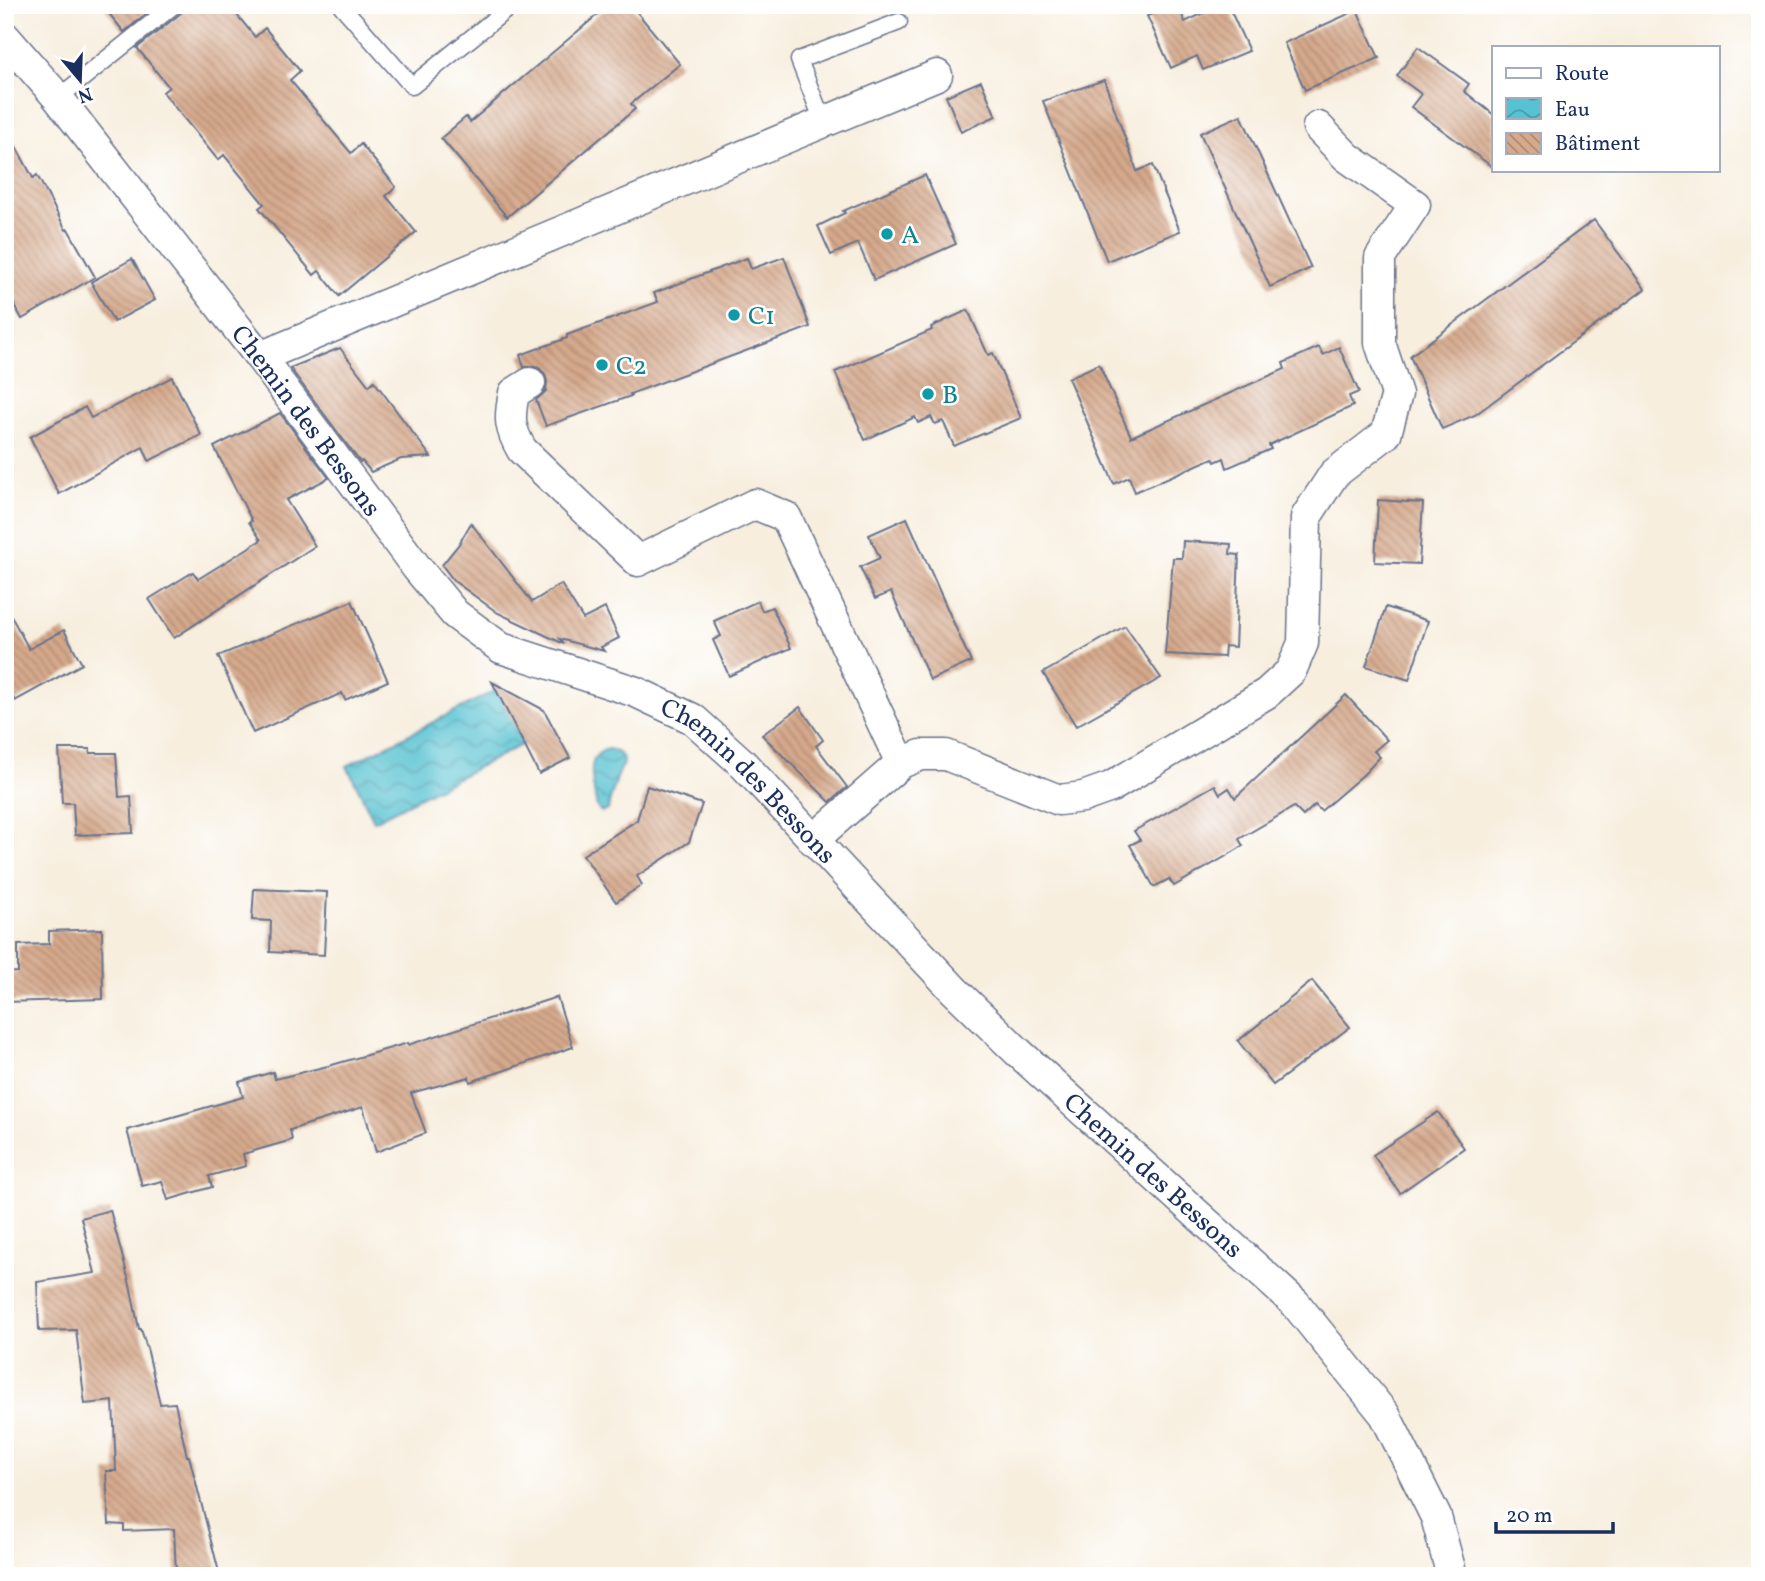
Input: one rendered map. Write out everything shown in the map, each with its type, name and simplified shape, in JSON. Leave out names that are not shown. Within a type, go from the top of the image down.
[{"type":"street","name":"Chemin des Bessons","points":[[5,37],[58,98],[260,357],[409,557],[455,614],[500,648],[636,692],[693,719],[742,763],[982,1017],[1295,1303],[1385,1415],[1436,1517],[1452,1576]]},
{"type":"street","points":[[260,357],[937,75]]},
{"type":"street","points":[[813,840],[901,764],[921,755],[946,755],[1059,800],[1083,797],[1111,787],[1267,693],[1291,671],[1303,643],[1306,517],[1334,474],[1386,434],[1397,394],[1380,343],[1380,258],[1415,205],[1347,157],[1318,127]]},
{"type":"street","points":[[530,383],[514,393],[510,415],[512,433],[522,450],[638,561],[755,504],[786,517],[901,764]]},
{"type":"lane","points":[[58,98],[174,5]]},
{"type":"lane","points":[[341,5],[412,86],[512,5]]},
{"type":"lane","points":[[824,124],[799,60],[899,22]]},
{"type":"water","points":[[498,689],[523,744],[374,821],[347,766]]},
{"type":"water","points":[[609,749],[621,755],[623,762],[608,810],[602,812],[597,806],[592,768],[596,756]]},
{"type":"building","points":[[102,5],[157,5],[124,32]]},
{"type":"building","points":[[184,5],[229,5],[255,37],[265,28],[300,71],[290,80],[351,153],[361,144],[396,187],[386,196],[416,232],[339,296],[319,271],[314,275],[259,208],[264,204],[224,155],[218,160],[177,110],[163,92],[169,87],[137,48],[181,13]]},
{"type":"building","points":[[609,5],[631,5],[680,64],[631,104],[635,109],[507,217],[441,138],[466,117],[470,122]]},
{"type":"building","points":[[1178,5],[1185,22],[1221,5],[1228,5],[1249,51],[1203,70],[1197,56],[1171,68],[1147,16]]},
{"type":"building","points":[[1357,10],[1379,58],[1305,90],[1284,43]]},
{"type":"building","points":[[1418,47],[1469,84],[1464,91],[1492,113],[1492,167],[1411,107],[1421,94],[1397,76]]},
{"type":"building","points":[[1104,80],[1137,171],[1153,165],[1180,231],[1107,261],[1043,101]]},
{"type":"building","points":[[981,81],[996,116],[961,132],[946,96]]},
{"type":"building","points":[[1241,115],[1311,268],[1270,287],[1200,133]]},
{"type":"building","points":[[5,126],[33,178],[37,175],[95,277],[22,319],[5,288]]},
{"type":"building","name":"A","points":[[925,175],[956,244],[874,280],[858,243],[831,255],[818,226],[845,213],[843,211]]},
{"type":"building","points":[[1594,220],[1645,289],[1475,415],[1442,429],[1410,356]]},
{"type":"building","points":[[784,257],[810,327],[546,426],[536,400],[546,391],[545,374],[538,367],[524,367],[520,355],[658,302],[654,293],[717,269],[747,258],[751,269]]},
{"type":"building","points":[[132,259],[155,300],[114,322],[91,282]]},
{"type":"building","name":"B","points":[[968,310],[988,355],[993,353],[1021,418],[954,446],[943,421],[935,424],[931,417],[918,423],[915,417],[865,440],[835,372],[932,330],[931,327]]},
{"type":"building","points":[[1319,347],[1323,355],[1339,347],[1359,392],[1349,396],[1353,406],[1269,445],[1271,449],[1227,468],[1224,458],[1215,462],[1213,458],[1135,492],[1129,477],[1114,484],[1068,378],[1099,364],[1131,437],[1285,369],[1283,363]]},
{"type":"building","points":[[340,348],[369,386],[374,381],[431,457],[401,459],[371,472],[360,462],[290,368]]},
{"type":"building","points":[[172,377],[201,435],[149,461],[143,447],[59,494],[30,437],[85,407],[91,418]]},
{"type":"building","points":[[280,413],[329,478],[286,500],[315,546],[174,638],[149,599],[193,572],[198,579],[261,540],[249,522],[252,521],[214,447]]},
{"type":"building","points":[[1378,500],[1423,503],[1419,564],[1375,562]]},
{"type":"building","points":[[907,518],[971,662],[930,680],[891,592],[875,599],[860,567],[880,558],[869,535]]},
{"type":"building","points":[[471,523],[532,602],[561,584],[583,619],[605,608],[619,638],[601,647],[604,651],[560,639],[564,644],[498,613],[454,581],[442,565]]},
{"type":"building","points":[[1183,541],[1231,544],[1230,554],[1239,555],[1235,647],[1225,646],[1224,657],[1165,654],[1173,558],[1182,558]]},
{"type":"building","points":[[352,601],[388,681],[345,700],[342,693],[253,733],[218,656]]},
{"type":"building","points":[[758,601],[762,611],[772,607],[791,648],[729,676],[713,640],[721,636],[714,621]]},
{"type":"building","points":[[5,605],[29,649],[64,630],[82,664],[15,701],[5,683]]},
{"type":"building","points":[[1386,607],[1428,621],[1409,680],[1366,666]]},
{"type":"building","points":[[1125,626],[1161,678],[1076,726],[1043,673]]},
{"type":"building","points":[[492,682],[544,710],[570,758],[539,774]]},
{"type":"building","points":[[1346,695],[1387,740],[1374,751],[1380,757],[1364,774],[1321,811],[1315,805],[1303,816],[1294,807],[1239,839],[1243,846],[1174,886],[1169,879],[1154,887],[1130,845],[1140,840],[1134,831],[1215,785],[1220,794],[1229,788],[1235,798]]},
{"type":"building","points":[[800,707],[823,740],[816,746],[847,787],[830,802],[762,735]]},
{"type":"building","points":[[59,749],[90,749],[90,753],[116,753],[119,797],[131,796],[133,833],[75,835],[73,803],[62,803]]},
{"type":"building","points":[[647,786],[702,804],[689,842],[637,876],[642,885],[616,902],[583,855],[637,820]]},
{"type":"building","points":[[254,889],[327,892],[324,955],[270,952],[271,921],[252,920]]},
{"type":"building","points":[[102,929],[103,999],[5,1002],[5,973],[18,972],[18,945],[49,944],[49,931]]},
{"type":"building","points":[[1312,981],[1350,1027],[1273,1085],[1238,1041]]},
{"type":"building","points":[[557,997],[573,1047],[470,1082],[469,1077],[411,1093],[426,1133],[376,1152],[363,1107],[290,1130],[292,1140],[243,1154],[246,1166],[209,1176],[212,1187],[168,1200],[162,1181],[142,1186],[127,1130],[243,1097],[239,1082],[273,1072],[275,1079],[408,1045]]},
{"type":"building","points":[[1438,1112],[1464,1148],[1400,1193],[1373,1155]]},
{"type":"building","points":[[110,1210],[160,1404],[175,1403],[219,1572],[176,1573],[174,1529],[124,1531],[124,1525],[109,1524],[106,1471],[116,1471],[113,1401],[85,1404],[76,1330],[39,1331],[37,1282],[95,1273],[81,1218]]},
{"type":"place","name":"A","points":[[887,234]]},
{"type":"place","name":"C1","points":[[734,315]]},
{"type":"place","name":"C2","points":[[602,365]]},
{"type":"place","name":"B","points":[[928,394]]}]
